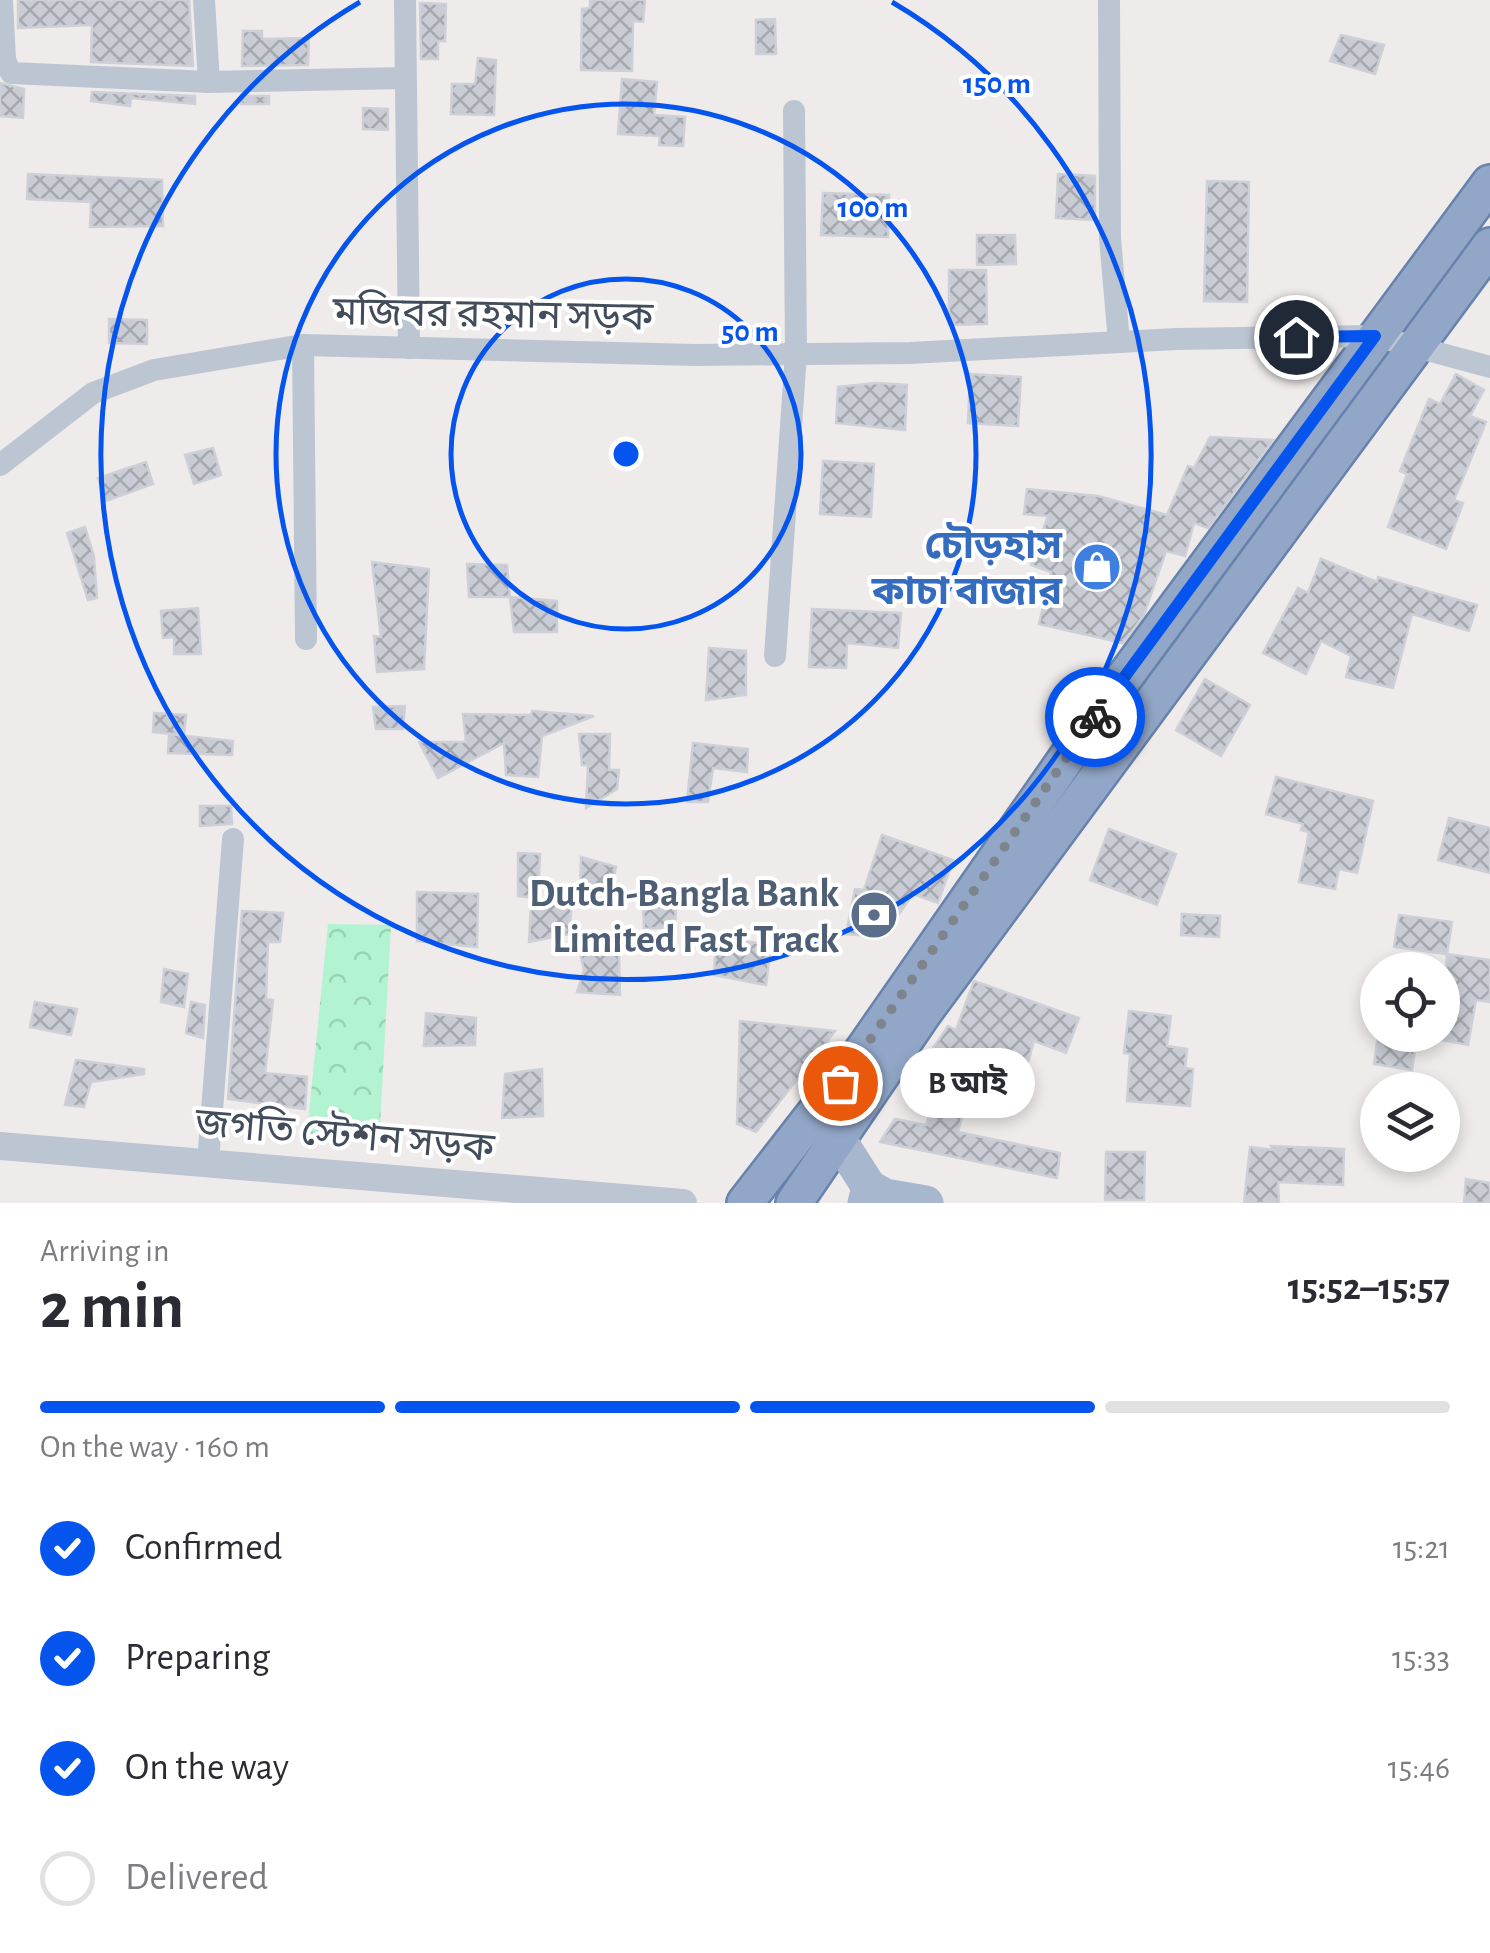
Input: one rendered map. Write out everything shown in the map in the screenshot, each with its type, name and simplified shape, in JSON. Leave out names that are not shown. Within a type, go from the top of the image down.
[{"type":"highway","points":[[745,1203],[820,1110],[1098,713],[1490,182]]},
{"type":"highway","points":[[794,1203],[1047,843],[1490,246]]},
{"type":"main road","points":[[820,1110],[867,1195],[926,1203]]},
{"type":"street","points":[[2,0],[6,60],[11,73],[208,82],[405,78]]},
{"type":"street","points":[[204,0],[208,82]]},
{"type":"street","points":[[405,0],[409,348]]},
{"type":"street","points":[[1109,0],[1110,238],[1119,342]]},
{"type":"street","points":[[775,656],[796,354],[794,111]]},
{"type":"street","name":"মজিবর রহমান সড়ক","points":[[0,465],[94,393],[154,370],[303,346],[910,353],[1119,342],[1375,336],[1490,367]]},
{"type":"street","points":[[303,346],[306,639]]},
{"type":"street","points":[[208,1162],[233,838]]},
{"type":"street","name":"জগতি স্টেশন সড়ক","points":[[0,1146],[683,1203]]},
{"type":"green space","points":[[328,924],[391,925],[379,1145],[307,1133]]},
{"type":"building","points":[[18,0],[189,0],[193,66],[91,62],[92,25],[18,28]]},
{"type":"building","points":[[590,0],[645,0],[643,22],[633,21],[632,71],[581,70],[582,9],[590,8]]},
{"type":"building","points":[[420,3],[446,4],[445,41],[438,41],[438,59],[421,59]]},
{"type":"building","points":[[775,19],[776,54],[756,54],[756,20]]},
{"type":"building","points":[[243,31],[262,31],[262,39],[309,38],[308,65],[242,66]]},
{"type":"building","points":[[1341,35],[1384,45],[1375,74],[1330,61]]},
{"type":"building","points":[[478,58],[496,60],[494,115],[451,114],[452,84],[475,84]]},
{"type":"building","points":[[622,79],[657,82],[654,115],[685,117],[683,146],[659,145],[660,136],[618,134]]},
{"type":"building","points":[[0,83],[24,89],[23,118],[0,116]]},
{"type":"building","points":[[92,92],[195,96],[195,104],[131,98],[130,106],[91,101]]},
{"type":"building","points":[[241,96],[269,96],[269,104],[241,104]]},
{"type":"building","points":[[363,108],[388,109],[388,130],[363,129]]},
{"type":"building","points":[[28,174],[162,180],[163,226],[90,227],[91,202],[27,199]]},
{"type":"building","points":[[1058,174],[1095,176],[1095,220],[1056,218]]},
{"type":"building","points":[[1207,181],[1249,182],[1247,302],[1204,301]]},
{"type":"building","points":[[823,193],[889,195],[888,237],[821,235]]},
{"type":"building","points":[[977,235],[1015,235],[1016,264],[977,265]]},
{"type":"building","points":[[949,270],[986,270],[987,324],[949,325]]},
{"type":"building","points":[[109,319],[147,320],[147,344],[109,343]]},
{"type":"building","points":[[970,374],[1021,377],[1018,426],[968,423]]},
{"type":"building","points":[[1456,374],[1484,390],[1470,416],[1486,422],[1454,500],[1463,503],[1446,549],[1388,527],[1407,474],[1400,471],[1429,399],[1440,404]]},
{"type":"building","points":[[907,385],[905,430],[836,423],[838,387]]},
{"type":"building","points":[[1210,437],[1273,440],[1208,528],[1194,523],[1185,556],[1166,551],[1144,615],[1123,643],[1039,624],[1051,572],[1031,565],[1048,516],[1024,514],[1027,489],[1098,496],[1167,515],[1188,466],[1194,468]]},
{"type":"building","points":[[213,448],[221,475],[194,484],[185,455]]},
{"type":"building","points":[[823,461],[874,464],[871,517],[820,514]]},
{"type":"building","points":[[146,462],[153,484],[106,501],[98,478]]},
{"type":"building","points":[[85,527],[94,557],[97,598],[88,600],[67,533]]},
{"type":"building","points":[[1321,559],[1377,582],[1378,577],[1477,605],[1469,631],[1412,614],[1393,688],[1346,677],[1351,656],[1321,641],[1306,674],[1263,653],[1298,588],[1308,593]]},
{"type":"building","points":[[372,562],[429,569],[424,669],[377,672],[374,636],[381,637]]},
{"type":"building","points":[[467,564],[507,565],[510,597],[469,597]]},
{"type":"building","points":[[510,597],[557,601],[557,632],[514,632]]},
{"type":"building","points":[[198,608],[201,654],[174,654],[174,637],[163,638],[161,611]]},
{"type":"building","points":[[812,609],[901,613],[898,648],[847,643],[846,668],[809,667]]},
{"type":"building","points":[[709,648],[746,651],[746,695],[706,700]]},
{"type":"building","points":[[1205,679],[1250,705],[1221,756],[1176,730]]},
{"type":"building","points":[[405,706],[403,729],[376,729],[373,707]]},
{"type":"building","points":[[532,711],[594,716],[542,736],[538,777],[506,775],[504,743],[438,778],[419,742],[466,742],[463,714],[531,715]]},
{"type":"building","points":[[154,713],[186,715],[184,735],[153,732]]},
{"type":"building","points":[[169,734],[233,741],[232,755],[168,753]]},
{"type":"building","points":[[579,734],[610,734],[609,770],[619,770],[617,789],[586,808],[588,765],[582,765]]},
{"type":"building","points":[[693,743],[748,749],[747,772],[713,768],[708,802],[687,802]]},
{"type":"building","points":[[1276,777],[1373,801],[1357,873],[1339,869],[1335,889],[1299,882],[1309,832],[1301,830],[1303,824],[1266,814]]},
{"type":"building","points":[[200,806],[231,806],[232,824],[200,826]]},
{"type":"building","points":[[1449,818],[1490,828],[1490,873],[1438,860]]},
{"type":"building","points":[[1109,829],[1176,854],[1157,905],[1090,880]]},
{"type":"building","points":[[882,835],[953,860],[938,903],[913,894],[883,937],[846,934],[855,889],[864,890]]},
{"type":"building","points":[[518,853],[540,854],[538,898],[518,896]]},
{"type":"building","points":[[581,857],[616,867],[611,891],[580,892]]},
{"type":"building","points":[[417,892],[478,894],[477,947],[417,941]]},
{"type":"building","points":[[531,902],[572,902],[569,934],[529,942]]},
{"type":"building","points":[[643,903],[676,905],[675,927],[644,929]]},
{"type":"building","points":[[242,911],[283,913],[280,942],[268,942],[266,999],[273,1000],[265,1073],[307,1077],[305,1109],[228,1099]]},
{"type":"building","points":[[1182,914],[1220,916],[1219,937],[1181,935]]},
{"type":"building","points":[[1399,915],[1452,922],[1447,952],[1394,947]]},
{"type":"building","points":[[716,937],[771,945],[766,985],[714,975]]},
{"type":"building","points":[[579,948],[619,955],[620,995],[577,992],[584,970]]},
{"type":"building","points":[[1460,956],[1490,960],[1490,1002],[1476,1000],[1468,1045],[1460,1043]]},
{"type":"building","points":[[164,969],[188,974],[184,1007],[161,1002]]},
{"type":"building","points":[[974,981],[1079,1018],[1066,1053],[1034,1041],[1023,1080],[976,1066],[958,1132],[1060,1153],[1057,1178],[880,1142],[895,1119],[926,1125],[937,1095],[911,1081],[948,1026],[956,1030]]},
{"type":"building","points":[[35,1002],[77,1009],[71,1035],[30,1027]]},
{"type":"building","points":[[191,1002],[205,1005],[203,1038],[186,1033]]},
{"type":"building","points":[[1129,1011],[1171,1016],[1167,1046],[1187,1049],[1185,1068],[1193,1069],[1190,1106],[1127,1101],[1130,1054],[1124,1053]]},
{"type":"building","points":[[426,1013],[476,1018],[475,1045],[424,1046]]},
{"type":"building","points":[[740,1021],[835,1031],[756,1132],[737,1124]]},
{"type":"building","points":[[1376,1052],[1415,1052],[1412,1070],[1374,1064]]},
{"type":"building","points":[[76,1060],[144,1069],[144,1074],[91,1082],[84,1107],[65,1105]]},
{"type":"building","points":[[542,1069],[543,1116],[502,1118],[505,1074]]},
{"type":"building","points":[[1271,1146],[1344,1149],[1343,1185],[1278,1182],[1279,1203],[1244,1203],[1250,1147],[1273,1150]]},
{"type":"building","points":[[1106,1152],[1145,1152],[1144,1200],[1105,1200]]},
{"type":"building","points":[[1466,1179],[1490,1183],[1490,1203],[1464,1203]]},
{"type":"way so far","points":[[840,1083],[1095,717]]},
{"type":"place","name":"চৌড়হাস কাচা বাজার","points":[[1097,567]]},
{"type":"place","name":"Dutch-Bangla Bank Limited Fast Track","points":[[874,915]]},
{"type":"place","name":"B আই","points":[[840,1083]]},
{"type":"route","points":[[1095,717],[1375,336],[1296,337]]}]
